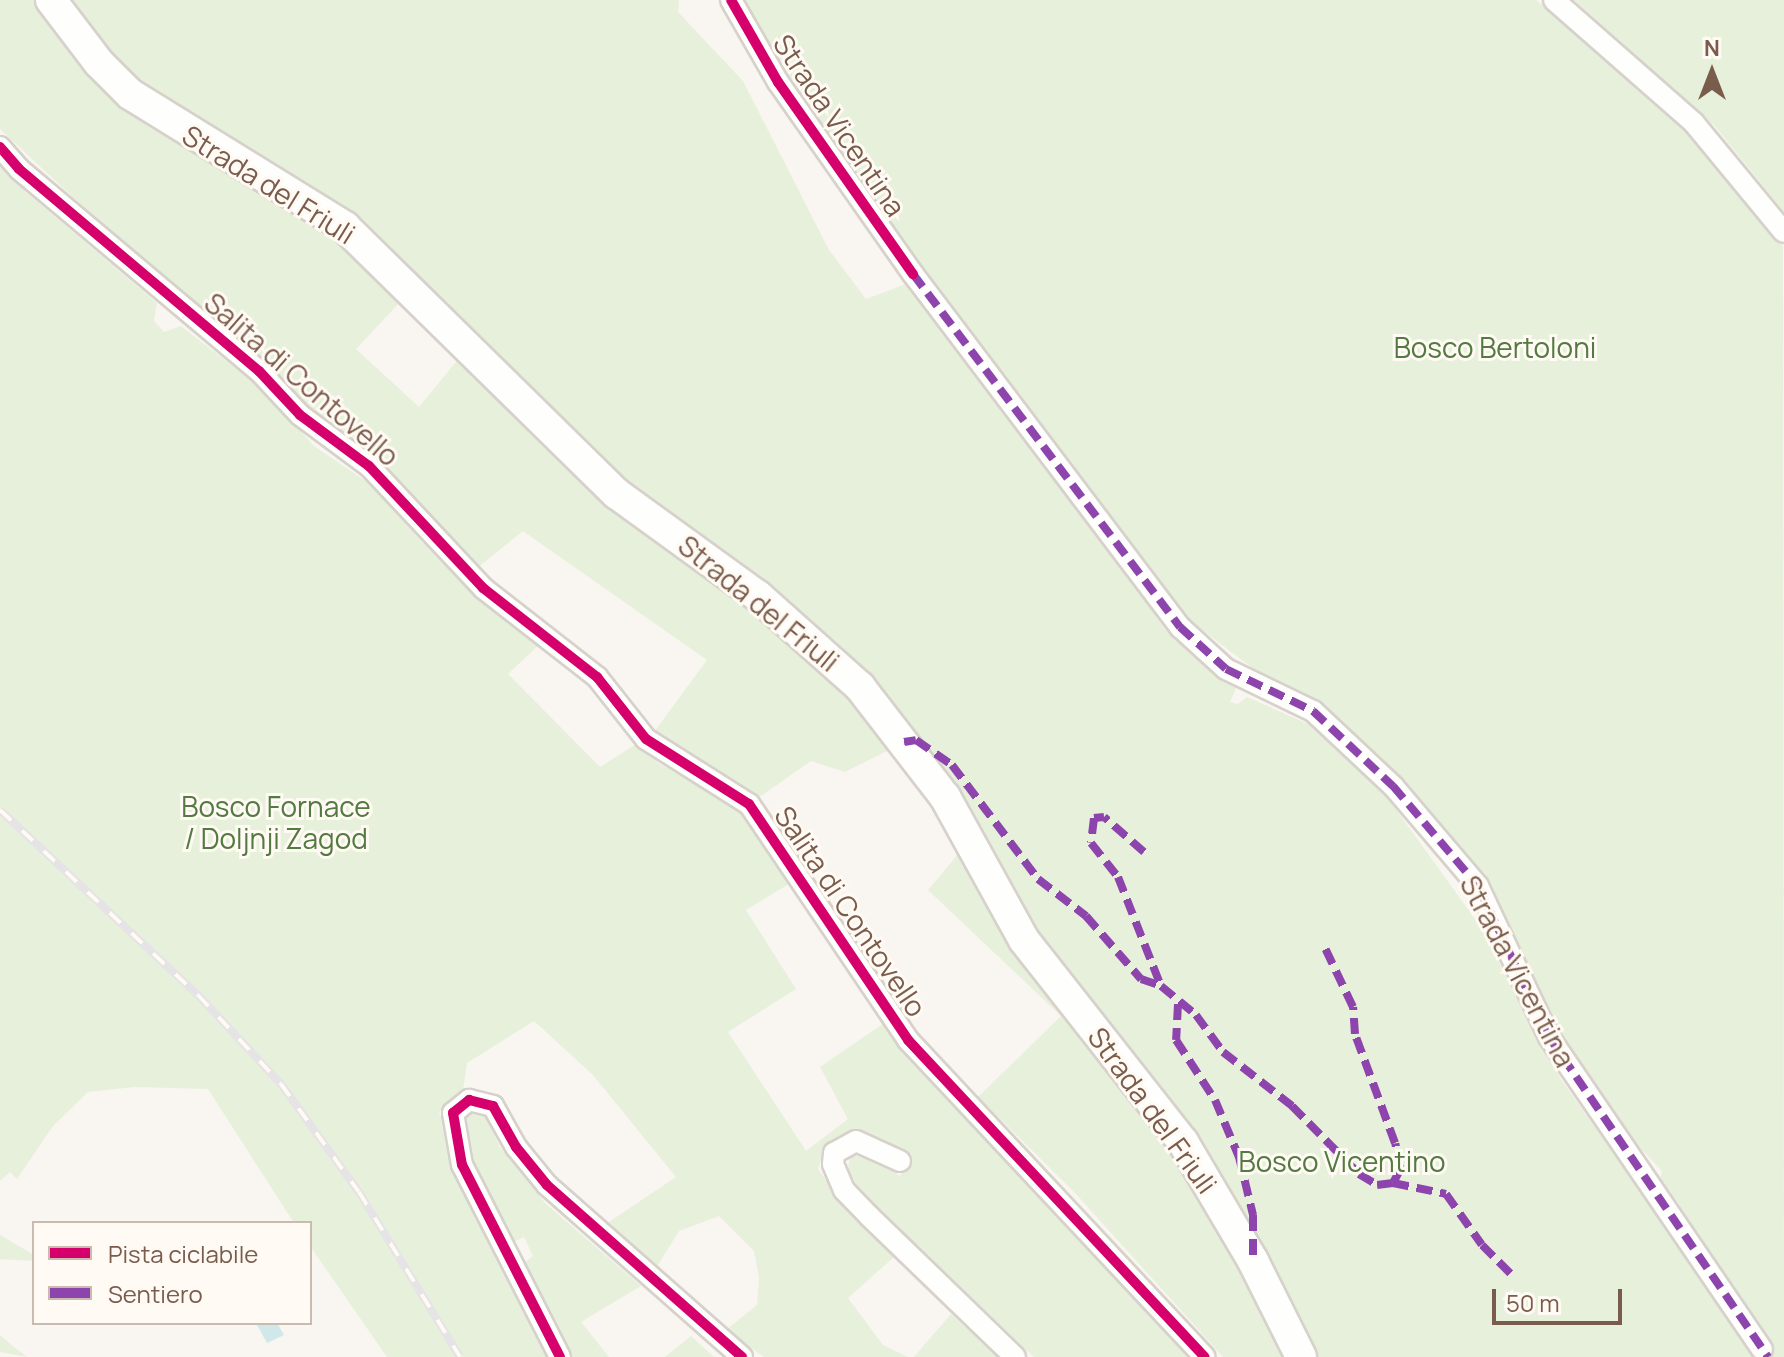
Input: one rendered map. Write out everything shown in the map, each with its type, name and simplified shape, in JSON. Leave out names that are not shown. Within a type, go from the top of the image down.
[{"type":"main road","name":"Strada del Friuli","points":[[51,0],[99,63],[130,94],[345,227],[393,269],[617,494],[758,596],[860,687],[945,797],[1024,940],[1183,1142],[1253,1261],[1301,1357]]},
{"type":"street","name":"Strada Vicentina","points":[[731,0],[778,82],[913,274],[1180,627],[1226,669],[1313,711],[1393,786],[1478,886],[1549,1037],[1762,1349]]},
{"type":"street","points":[[1554,0],[1694,123],[1784,232]]},
{"type":"street","name":"Salita di Contovello","points":[[0,147],[19,169],[259,371],[300,415],[369,466],[483,588],[597,677],[646,739],[749,804],[908,1040],[1205,1357]]},
{"type":"street","points":[[560,1357],[462,1165],[453,1113],[469,1100],[493,1106],[516,1147],[547,1185],[742,1357]]},
{"type":"street","points":[[900,1161],[856,1141],[834,1153],[833,1164],[844,1190],[1015,1357]]},
{"type":"green space","points":[[0,0],[35,0],[105,90],[303,207],[402,300],[356,349],[419,407],[460,357],[573,473],[657,543],[737,595],[850,690],[891,749],[845,772],[811,761],[758,798],[731,778],[672,751],[654,732],[707,660],[523,531],[477,568],[363,444],[313,410],[63,188],[0,129]]},
{"type":"green space","name":"Bosco Vicentino","points":[[65,0],[679,0],[678,12],[743,81],[829,250],[866,299],[906,284],[1112,550],[1164,628],[1237,686],[1230,702],[1238,704],[1247,697],[1315,727],[1372,776],[1480,926],[1560,1078],[1759,1357],[1318,1357],[1232,1192],[1166,1093],[1040,944],[948,783],[872,679],[837,642],[620,477],[496,360],[142,89]]},
{"type":"green space","name":"Bosco Bertoloni","points":[[737,0],[1536,0],[1710,154],[1783,246],[1784,1357],[1765,1357],[1722,1277],[1722,1269],[1678,1214],[1680,1205],[1660,1180],[1662,1171],[1632,1139],[1565,1042],[1530,968],[1455,842],[1321,707],[1271,682],[1181,614],[1136,548],[924,270]]},
{"type":"green space","points":[[1574,0],[1784,0],[1784,212],[1714,125]]},
{"type":"green space","name":"Bosco Fornace / Doljnji Zagod","points":[[0,163],[27,193],[157,303],[154,321],[164,332],[181,326],[260,387],[314,446],[367,482],[437,558],[541,643],[508,674],[600,767],[638,743],[658,763],[729,802],[750,822],[792,882],[746,910],[796,989],[728,1032],[806,1151],[848,1119],[820,1067],[884,1023],[1192,1357],[1034,1357],[860,1190],[848,1170],[850,1155],[874,1158],[900,1176],[912,1154],[863,1133],[846,1134],[826,1146],[818,1169],[848,1211],[894,1257],[848,1298],[883,1345],[908,1357],[764,1357],[726,1330],[757,1305],[759,1277],[754,1251],[719,1216],[679,1231],[656,1268],[609,1222],[676,1177],[593,1075],[534,1021],[467,1063],[463,1090],[439,1112],[471,1202],[549,1357],[387,1357],[312,1249],[312,1221],[293,1221],[208,1089],[134,1087],[88,1092],[53,1126],[17,1179],[10,1172],[0,1181]]},
{"type":"green space","points":[[960,852],[1175,1155],[1230,1244],[1287,1357],[1223,1357],[1076,1194],[978,1097],[1061,1016],[928,890]]},
{"type":"green space","points":[[475,1112],[487,1116],[499,1146],[545,1203],[641,1286],[581,1322],[609,1357],[572,1357],[523,1264],[533,1256],[524,1237],[513,1242],[475,1170],[463,1132],[464,1117]]},
{"type":"green space","points":[[0,1235],[32,1254],[32,1261],[0,1259]]},
{"type":"green space","points":[[951,1314],[998,1357],[914,1357]]},
{"type":"green space","points":[[0,1335],[14,1347],[27,1357],[0,1352]]},
{"type":"green space","points":[[691,1336],[714,1357],[665,1357]]},
{"type":"water","points":[[257,1325],[278,1325],[284,1335],[267,1343]]},
{"type":"railway","points":[[0,810],[198,995],[281,1084],[359,1192],[460,1357]]},
{"type":"marked path","points":[[913,274],[1180,627],[1226,669],[1313,711],[1393,786],[1478,886],[1549,1037],[1768,1357]]},
{"type":"marked path","points":[[904,742],[916,740],[952,765],[1038,879],[1086,916],[1141,979],[1161,986],[1196,1015],[1223,1052],[1292,1106],[1359,1174],[1377,1185],[1393,1183],[1400,1170],[1395,1143],[1355,1034],[1353,1007],[1324,946]]},
{"type":"marked path","points":[[1144,852],[1104,817],[1094,818],[1091,843],[1118,877],[1161,986]]},
{"type":"marked path","points":[[1178,1004],[1176,1040],[1215,1100],[1239,1157],[1253,1215],[1253,1261]]},
{"type":"marked path","points":[[1393,1183],[1446,1194],[1482,1245],[1514,1277]]},
{"type":"cycle path","points":[[731,0],[778,82],[913,274]]},
{"type":"cycle path","points":[[0,147],[19,169],[259,371],[300,415],[369,466],[483,588],[597,677],[646,739],[749,804],[908,1040],[1205,1357]]},
{"type":"cycle path","points":[[560,1357],[462,1165],[453,1113],[469,1100],[493,1106],[516,1147],[547,1185],[742,1357]]}]
